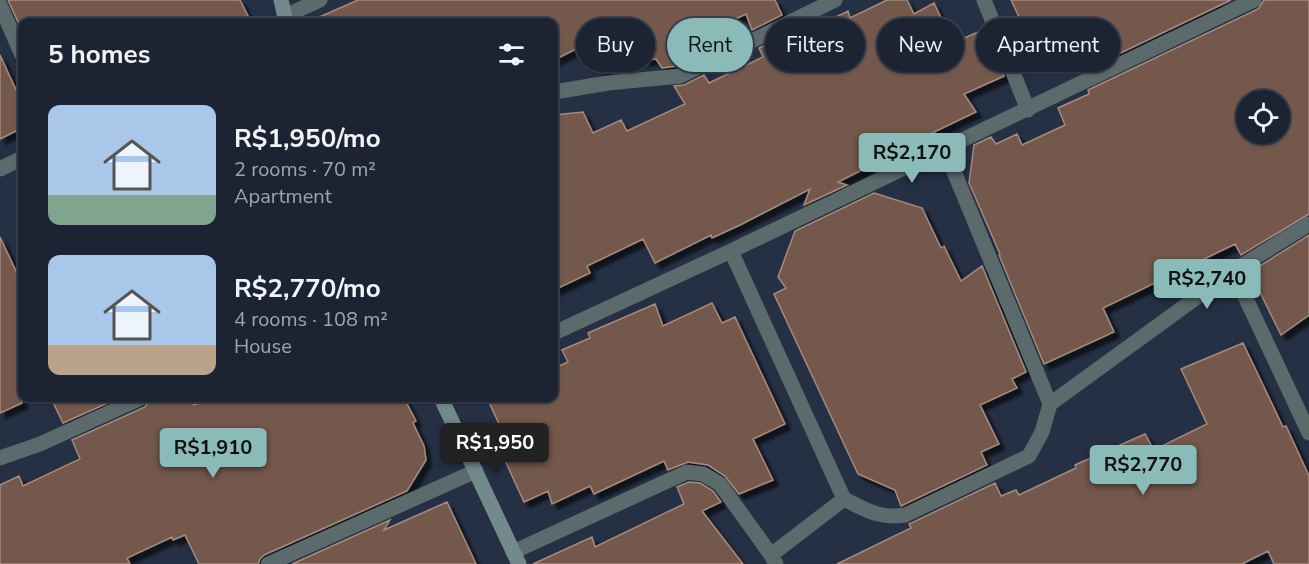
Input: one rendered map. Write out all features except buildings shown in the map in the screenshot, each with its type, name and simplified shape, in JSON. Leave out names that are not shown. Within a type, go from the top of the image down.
[{"type":"street","points":[[280,0],[286,18]]},
{"type":"street","points":[[288,18],[320,0]]},
{"type":"street","points":[[558,91],[608,83],[680,76],[836,0]]},
{"type":"street","points":[[984,0],[1028,110]]},
{"type":"street","points":[[558,331],[945,150],[1254,0]]},
{"type":"street","points":[[0,5],[18,47]]},
{"type":"street","points":[[945,150],[1050,404]]},
{"type":"street","points":[[0,168],[18,160]]},
{"type":"street","points":[[731,251],[844,499],[878,515],[893,517],[905,515],[1029,456],[1042,432],[1050,404],[1233,271],[1309,224]]},
{"type":"street","points":[[1233,271],[1309,433]]},
{"type":"street","points":[[0,458],[40,444],[132,402]]},
{"type":"street","points":[[443,402],[516,558],[687,472],[703,474],[720,484],[774,560],[844,499]]},
{"type":"street","points":[[268,564],[476,471]]}]
